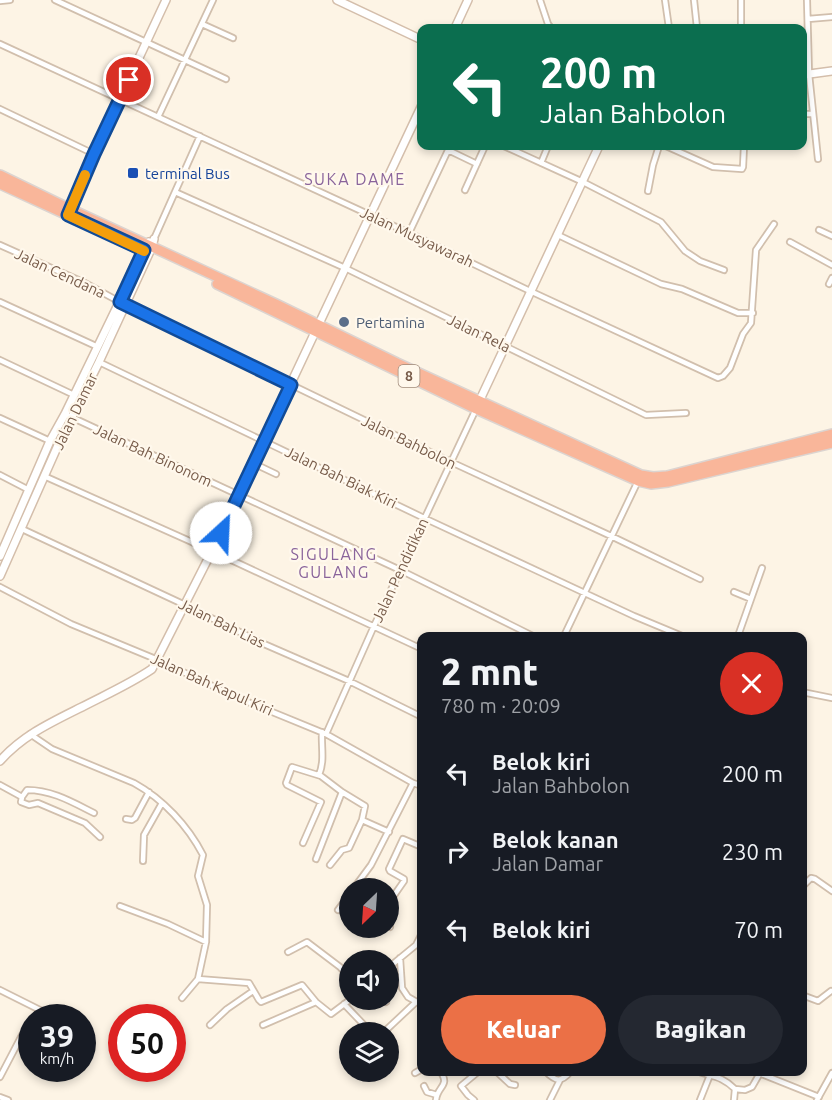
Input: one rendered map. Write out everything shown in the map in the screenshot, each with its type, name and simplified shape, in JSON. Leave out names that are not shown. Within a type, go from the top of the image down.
[{"type":"highway","name":"8","points":[[0,175],[69,212]]},
{"type":"highway","name":"8","points":[[0,184],[149,247],[477,405],[651,484],[668,482],[832,442]]},
{"type":"highway","name":"8","points":[[639,478],[667,476],[832,434]]},
{"type":"street","points":[[0,1],[10,0]]},
{"type":"street","points":[[55,0],[226,79]]},
{"type":"street","points":[[69,212],[166,0]]},
{"type":"street","points":[[158,117],[213,0]]},
{"type":"street","points":[[337,0],[352,3],[417,37]]},
{"type":"street","points":[[457,24],[468,0]]},
{"type":"street","points":[[540,0],[548,24]]},
{"type":"street","points":[[665,0],[668,24]]},
{"type":"street","points":[[694,0],[697,24]]},
{"type":"street","points":[[741,0],[741,24]]},
{"type":"street","points":[[807,0],[807,47]]},
{"type":"street","points":[[808,19],[832,17]]},
{"type":"street","points":[[202,24],[233,38]]},
{"type":"street","name":"Jalan Musyawarah","points":[[0,44],[714,376],[721,378],[730,368],[741,338],[751,323],[753,313]]},
{"type":"street","points":[[807,75],[832,71]]},
{"type":"street","points":[[807,81],[818,159]]},
{"type":"street","points":[[0,109],[94,154]]},
{"type":"street","points":[[807,114],[813,114]]},
{"type":"street","points":[[0,761],[30,734],[138,678],[152,669],[158,660],[254,463],[417,115]]},
{"type":"street","points":[[149,247],[200,136]]},
{"type":"street","points":[[409,233],[448,150]]},
{"type":"street","points":[[452,150],[477,164]]},
{"type":"street","points":[[465,190],[483,150]]},
{"type":"street","points":[[513,150],[662,222],[685,251],[700,261],[724,270]]},
{"type":"street","points":[[541,163],[546,150]]},
{"type":"street","name":"Jalan Pendidikan","points":[[324,733],[597,150]]},
{"type":"street","points":[[648,191],[658,150]]},
{"type":"street","points":[[675,150],[713,166],[742,169],[744,150]]},
{"type":"street","name":"Jalan Rela","points":[[175,192],[345,268],[646,415],[686,413]]},
{"type":"street","points":[[558,236],[664,286],[682,289],[738,313],[753,313],[756,250],[774,224]]},
{"type":"street","points":[[819,230],[832,236]]},
{"type":"street","points":[[790,242],[832,265]]},
{"type":"street","name":"Jalan Cendana","points":[[0,245],[85,283],[123,303]]},
{"type":"street","name":"Jalan Damar","points":[[0,556],[3,540],[29,490],[50,441],[69,415],[74,395],[99,362],[149,247]]},
{"type":"street","points":[[829,284],[832,278]]},
{"type":"street","points":[[0,302],[98,347]]},
{"type":"street","name":"Jalan Damar","points":[[0,576],[98,347],[123,303]]},
{"type":"street","name":"Jalan Bahbolon","points":[[123,303],[451,462],[700,579]]},
{"type":"street","points":[[0,360],[74,395]]},
{"type":"street","name":"Jalan Bah Biak Kiri","points":[[99,362],[424,518],[672,632]]},
{"type":"street","name":"Jalan Bah Binonom","points":[[69,415],[400,570],[525,632]]},
{"type":"street","points":[[0,418],[50,441]]},
{"type":"street","points":[[254,463],[276,474]]},
{"type":"street","points":[[0,475],[29,490]]},
{"type":"street","points":[[44,476],[417,647]]},
{"type":"street","points":[[566,632],[639,478]]},
{"type":"street","name":"Jalan Bah Lias","points":[[22,529],[417,715]]},
{"type":"street","points":[[739,632],[762,568]]},
{"type":"street","name":"Jalan Bah Kapul Kiri","points":[[0,587],[71,624],[158,660],[238,698],[324,733],[417,784]]},
{"type":"street","points":[[734,592],[751,599]]},
{"type":"street","points":[[807,693],[832,698]]},
{"type":"street","points":[[319,775],[322,767],[324,733]]},
{"type":"street","points":[[30,734],[52,749],[149,792],[182,824],[203,855],[198,876],[206,902],[206,942],[198,979],[182,998]]},
{"type":"street","points":[[303,843],[321,802],[287,785],[292,767],[319,775],[365,806],[362,820],[349,848],[342,850],[330,866]]},
{"type":"street","points":[[362,878],[389,832],[413,783]]},
{"type":"street","points":[[0,785],[22,797]]},
{"type":"street","points":[[94,813],[63,797],[44,791],[27,790],[21,802],[29,806],[38,803],[85,823],[100,837]]},
{"type":"street","points":[[126,819],[135,818],[149,792]]},
{"type":"street","points":[[316,859],[342,792]]},
{"type":"street","points":[[143,861],[144,835],[162,803]]},
{"type":"street","points":[[362,820],[389,832]]},
{"type":"street","points":[[399,888],[404,879],[389,869],[403,839],[417,845]]},
{"type":"street","points":[[807,882],[811,878],[814,879],[832,891]]},
{"type":"street","points":[[120,906],[166,923],[206,942]]},
{"type":"street","points":[[288,952],[307,942],[339,966]]},
{"type":"street","points":[[416,945],[400,958],[402,988],[408,997],[417,1003]]},
{"type":"street","points":[[198,979],[249,983],[262,1002],[302,985],[316,1002],[331,1014],[339,1008]]},
{"type":"street","points":[[0,990],[28,1004]]},
{"type":"street","points":[[210,1025],[227,1009],[254,991]]},
{"type":"street","points":[[807,997],[818,1001],[831,991]]},
{"type":"street","points":[[263,1025],[316,1002]]},
{"type":"street","points":[[396,1022],[417,1006]]},
{"type":"street","points":[[350,1010],[361,1022]]},
{"type":"street","points":[[0,1077],[18,1043]]},
{"type":"street","points":[[767,1076],[818,1098],[832,1073]]},
{"type":"street","points":[[424,1086],[427,1092],[436,1097],[444,1084],[443,1076]]},
{"type":"street","points":[[473,1076],[461,1086],[474,1100]]},
{"type":"street","points":[[502,1076],[515,1085]]},
{"type":"street","points":[[552,1076],[560,1080],[564,1080],[567,1076]]},
{"type":"street","points":[[700,1100],[710,1076]]},
{"type":"street","points":[[713,1076],[724,1080],[735,1089],[749,1089],[758,1076]]},
{"type":"street","points":[[550,1100],[560,1080]]},
{"type":"street","points":[[734,1100],[735,1089]]},
{"type":"street","points":[[0,1097],[8,1100]]},
{"type":"slow traffic","points":[[85,175],[68,215],[144,251]]},
{"type":"place","name":"terminal Bus","points":[[133,173]]},
{"type":"place","name":"Pertamina","points":[[344,322]]},
{"type":"district","name":"SUKA DAME","points":[[355,179]]},
{"type":"district","name":"SIGULANG GULANG","points":[[334,563]]},
{"type":"route","points":[[129,80],[68,215],[144,250],[120,302],[291,385],[221,533]]}]
